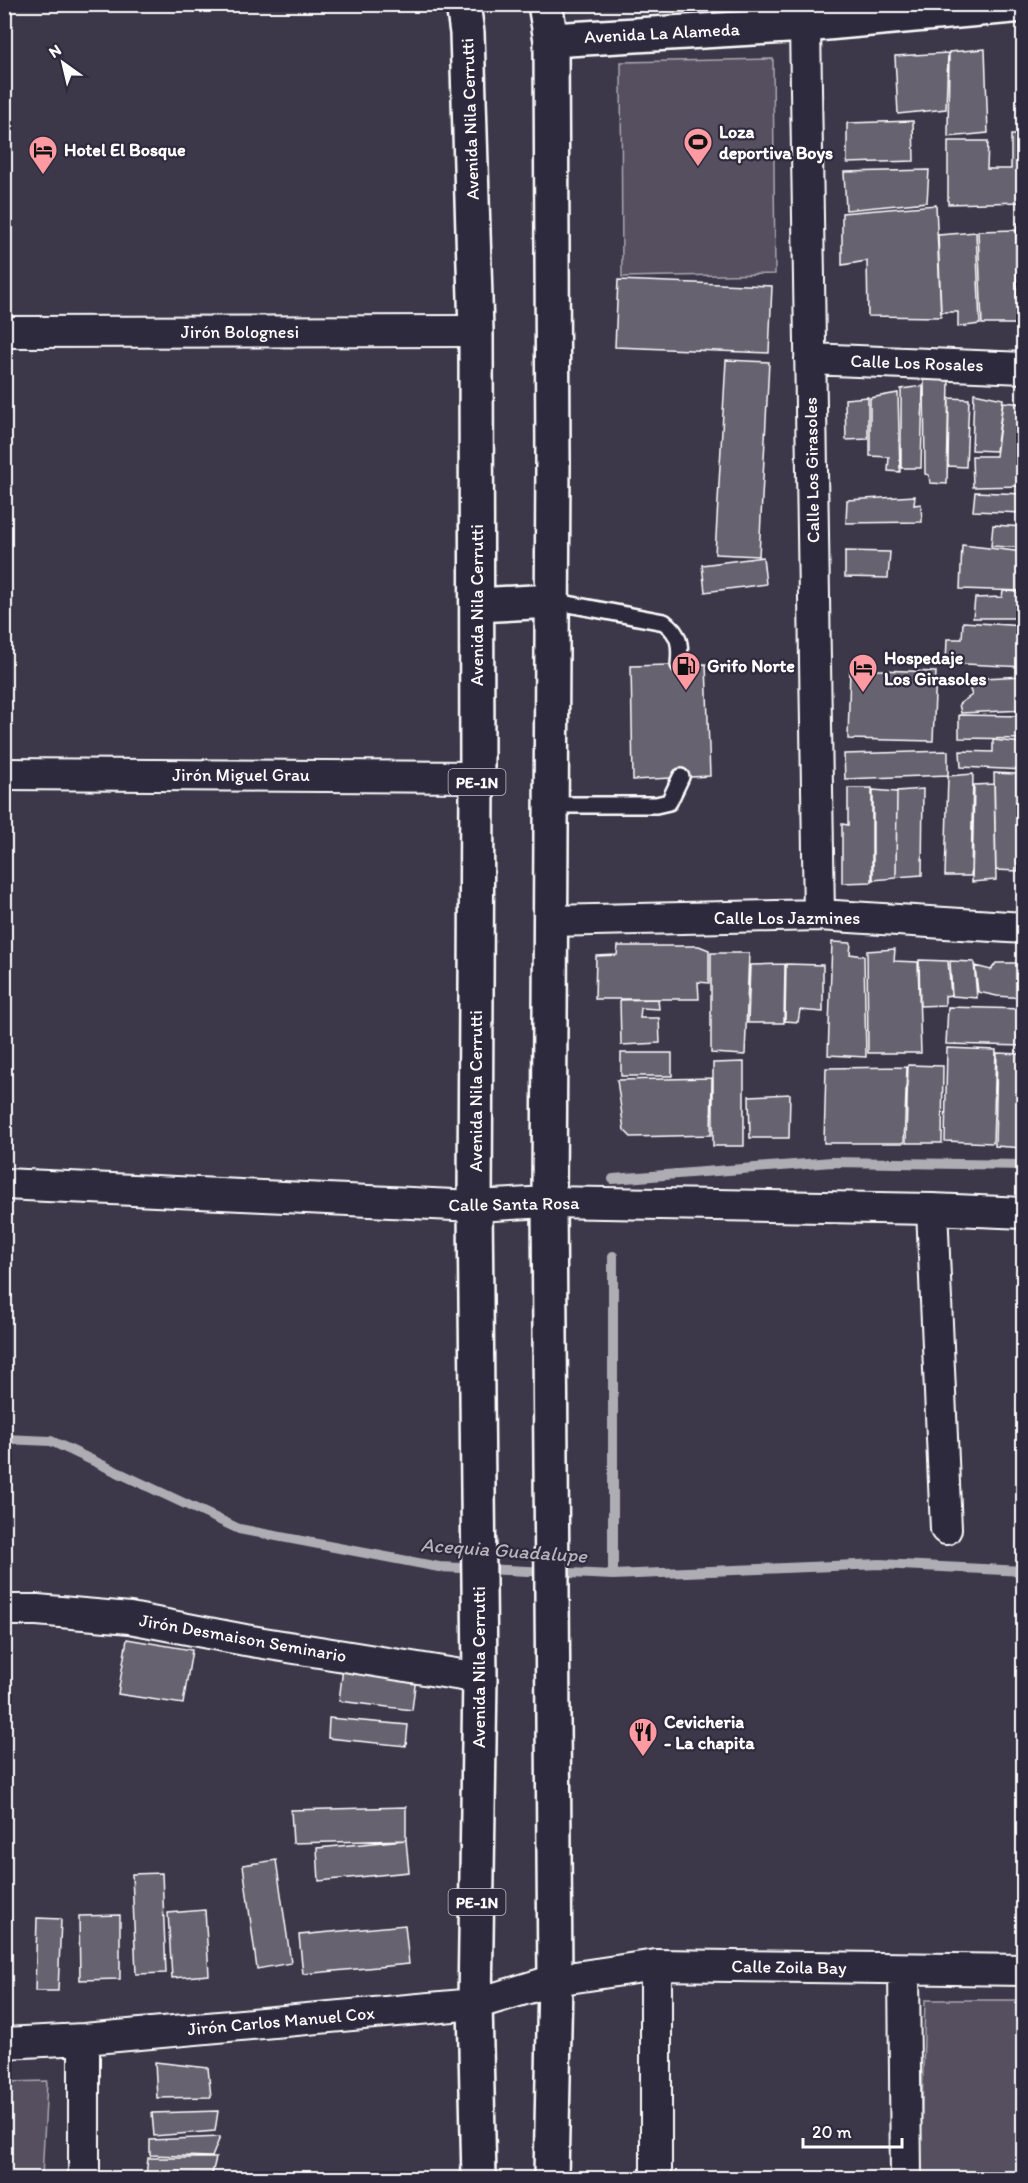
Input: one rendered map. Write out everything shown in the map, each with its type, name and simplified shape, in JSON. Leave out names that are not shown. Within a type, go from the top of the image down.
[{"type":"main road","name":"Avenida Nila Cerrutti","points":[[463,4],[468,33],[476,331],[476,1206],[480,1678],[475,2004],[479,2178]]},
{"type":"main road","points":[[545,4],[551,40],[552,601],[549,1202],[555,1980],[551,2178]]},
{"type":"main road","name":"Avenida La Alameda","points":[[551,40],[805,25],[969,7],[1023,5]]},
{"type":"main road","points":[[477,605],[552,601]]},
{"type":"street","name":"Calle Los Girasoles","points":[[805,25],[819,915]]},
{"type":"street","name":"Jirón Bolognesi","points":[[4,332],[476,331]]},
{"type":"street","name":"Calle Los Rosales","points":[[810,359],[1023,368]]},
{"type":"street","name":"Jirón Miguel Grau","points":[[4,774],[477,777]]},
{"type":"street","name":"Calle Los Jazmines","points":[[550,921],[819,915],[1023,928]]},
{"type":"street","name":"Calle Santa Rosa","points":[[4,1184],[476,1206],[549,1202],[932,1209],[1023,1213]]},
{"type":"street","points":[[932,1209],[946,1529]]},
{"type":"street","points":[[4,1599],[37,1610]]},
{"type":"street","name":"Jirón Desmaison Seminario","points":[[4,1610],[37,1610],[130,1618],[245,1640],[480,1678]]},
{"type":"street","points":[[656,1965],[657,2178]]},
{"type":"street","name":"Calle Zoila Bay","points":[[555,1980],[656,1965],[1023,1970]]},
{"type":"street","points":[[904,1969],[906,2178]]},
{"type":"street","name":"Jirón Carlos Manuel Cox","points":[[4,2043],[84,2039],[475,2004],[555,1980]]},
{"type":"street","points":[[84,2039],[84,2178]]},
{"type":"lane","points":[[552,601],[664,622],[674,630],[681,645],[679,664]]},
{"type":"lane","points":[[551,805],[656,805],[669,802],[681,777]]},
{"type":"shaded area","name":"Loza deportiva Boys","points":[[773,59],[775,274],[622,277],[621,62]]},
{"type":"shaded area","points":[[925,2000],[1023,2000],[1023,2178],[920,2178]]},
{"type":"shaded area","points":[[47,2081],[42,2178],[5,2178],[5,2082]]},
{"type":"building","points":[[985,49],[988,133],[948,137],[949,52]]},
{"type":"building","points":[[948,53],[946,109],[898,114],[895,56]]},
{"type":"building","points":[[913,121],[914,161],[847,163],[847,123]]},
{"type":"building","points":[[1011,135],[1024,135],[1024,202],[948,204],[948,141],[988,141],[987,169],[1011,169]]},
{"type":"building","points":[[929,170],[927,202],[846,210],[844,172]]},
{"type":"building","points":[[936,205],[941,317],[868,316],[867,261],[842,265],[842,213]]},
{"type":"building","points":[[1017,223],[1024,223],[1024,321],[1019,321]]},
{"type":"building","points":[[1016,230],[1017,324],[982,324],[978,231]]},
{"type":"building","points":[[976,232],[980,324],[958,327],[958,312],[941,312],[938,235]]},
{"type":"building","points":[[618,280],[772,286],[769,353],[615,347]]},
{"type":"building","points":[[726,360],[769,362],[759,556],[715,554]]},
{"type":"building","points":[[924,379],[949,379],[947,484],[930,483],[929,475],[925,474]]},
{"type":"building","points":[[923,386],[921,468],[901,468],[901,389]]},
{"type":"building","points":[[898,393],[900,472],[888,471],[889,457],[870,456],[870,398]]},
{"type":"building","points":[[974,393],[1003,399],[996,451],[972,450]]},
{"type":"building","points":[[868,397],[868,439],[846,440],[845,399]]},
{"type":"building","points":[[949,398],[969,399],[966,467],[948,466]]},
{"type":"building","points":[[1003,402],[1024,404],[1024,486],[973,487],[972,456],[996,456]]},
{"type":"building","points":[[975,492],[1024,494],[1024,513],[973,511]]},
{"type":"building","points":[[915,496],[914,505],[921,504],[922,522],[846,523],[847,500]]},
{"type":"building","points":[[993,525],[1024,527],[1024,548],[991,546]]},
{"type":"building","points":[[962,545],[1024,552],[1024,591],[960,589]]},
{"type":"building","points":[[845,551],[890,552],[888,578],[845,577]]},
{"type":"building","points":[[763,557],[766,584],[705,592],[702,565]]},
{"type":"building","points":[[1003,591],[1024,592],[1024,618],[973,618],[975,598],[1002,597]]},
{"type":"building","points":[[963,622],[1024,626],[1024,667],[946,663],[947,639],[962,639]]},
{"type":"building","points":[[706,664],[710,776],[633,780],[631,666]]},
{"type":"building","points":[[850,669],[936,672],[933,741],[848,739]]},
{"type":"building","points":[[1024,676],[1024,710],[961,713],[959,704],[972,695],[970,690],[976,684],[980,687],[983,678]]},
{"type":"building","points":[[959,715],[1024,716],[1024,739],[959,738]]},
{"type":"building","points":[[993,740],[1024,743],[1024,770],[961,767],[960,751],[993,752]]},
{"type":"building","points":[[948,751],[948,775],[845,779],[844,754]]},
{"type":"building","points":[[1021,770],[1024,770],[1024,874],[1021,874]]},
{"type":"building","points":[[994,773],[1016,774],[1018,871],[996,870]]},
{"type":"building","points":[[973,774],[971,876],[945,876],[948,776]]},
{"type":"building","points":[[994,784],[996,880],[972,882],[974,785]]},
{"type":"building","points":[[848,788],[872,788],[872,882],[842,883],[842,824],[848,825]]},
{"type":"building","points":[[923,789],[922,875],[896,877],[897,791]]},
{"type":"building","points":[[873,790],[897,792],[896,878],[873,880]]},
{"type":"building","points":[[832,942],[851,943],[850,954],[864,956],[866,1057],[828,1055]]},
{"type":"building","points":[[618,946],[699,946],[709,950],[709,983],[698,982],[699,999],[595,999],[596,956],[617,955]]},
{"type":"building","points":[[895,949],[894,961],[918,962],[921,1053],[868,1053],[867,951]]},
{"type":"building","points":[[711,953],[749,953],[745,1055],[711,1053]]},
{"type":"building","points":[[919,960],[948,961],[951,995],[945,996],[945,1005],[920,1006]]},
{"type":"building","points":[[950,961],[974,962],[977,998],[952,996]]},
{"type":"building","points":[[996,963],[1024,963],[1024,998],[978,992],[975,966],[991,970]]},
{"type":"building","points":[[785,964],[784,1023],[748,1023],[750,965]]},
{"type":"building","points":[[786,964],[823,965],[823,1012],[800,1010],[798,1022],[785,1021]]},
{"type":"building","points":[[658,999],[659,1009],[641,1008],[640,1018],[659,1018],[660,1043],[621,1045],[620,1000]]},
{"type":"building","points":[[948,1007],[1024,1009],[1024,1046],[946,1044]]},
{"type":"building","points":[[947,1048],[996,1050],[993,1143],[945,1141]]},
{"type":"building","points":[[621,1053],[672,1053],[672,1076],[621,1076]]},
{"type":"building","points":[[997,1053],[1020,1054],[1020,1064],[1024,1064],[1024,1148],[995,1146]]},
{"type":"building","points":[[744,1062],[744,1146],[713,1146],[713,1063]]},
{"type":"building","points":[[908,1065],[943,1066],[942,1143],[906,1143]]},
{"type":"building","points":[[907,1067],[904,1143],[824,1143],[826,1068]]},
{"type":"building","points":[[712,1078],[711,1135],[631,1137],[624,1130],[617,1080]]},
{"type":"building","points":[[790,1094],[789,1138],[750,1138],[749,1096]]},
{"type":"building","points":[[127,1639],[192,1650],[183,1704],[118,1694]]},
{"type":"building","points":[[343,1668],[416,1677],[412,1710],[339,1701]]},
{"type":"building","points":[[329,1718],[408,1725],[406,1746],[328,1738]]},
{"type":"building","points":[[406,1807],[406,1840],[293,1843],[291,1810]]},
{"type":"building","points":[[406,1840],[409,1872],[319,1881],[317,1848]]},
{"type":"building","points":[[276,1860],[291,1963],[257,1969],[243,1865]]},
{"type":"building","points":[[162,1873],[166,1973],[136,1974],[132,1874]]},
{"type":"building","points":[[205,1910],[209,1975],[172,1978],[168,1913]]},
{"type":"building","points":[[120,1915],[120,1979],[80,1980],[79,1916]]},
{"type":"building","points":[[37,1918],[61,1919],[58,1991],[35,1991]]},
{"type":"building","points":[[405,1925],[409,1964],[303,1974],[299,1935]]},
{"type":"building","points":[[155,2062],[208,2068],[211,2097],[157,2098]]},
{"type":"building","points":[[218,2111],[215,2131],[154,2136],[152,2113]]},
{"type":"building","points":[[220,2137],[212,2157],[150,2155],[150,2140]]},
{"type":"building","points":[[148,2158],[216,2158],[212,2174],[146,2176]]},
{"type":"building","points":[[326,2173],[379,2178],[324,2178]]},
{"type":"waterway","points":[[613,1179],[832,1162],[1024,1165]]},
{"type":"waterway","points":[[613,1256],[613,1575]]},
{"type":"waterway","name":"Acequia Guadalupe","points":[[4,1439],[51,1441],[239,1529],[439,1567],[613,1575],[880,1564],[1024,1571]]},
{"type":"place","name":"Loza deportiva Boys","points":[[698,168]]},
{"type":"place","name":"Hotel El Bosque","points":[[43,176]]},
{"type":"place","name":"Grifo Norte","points":[[686,692]]},
{"type":"place","name":"Hospedaje Los Girasoles","points":[[863,694]]},
{"type":"place","name":"Cevicheria - La chapita","points":[[643,1758]]}]
